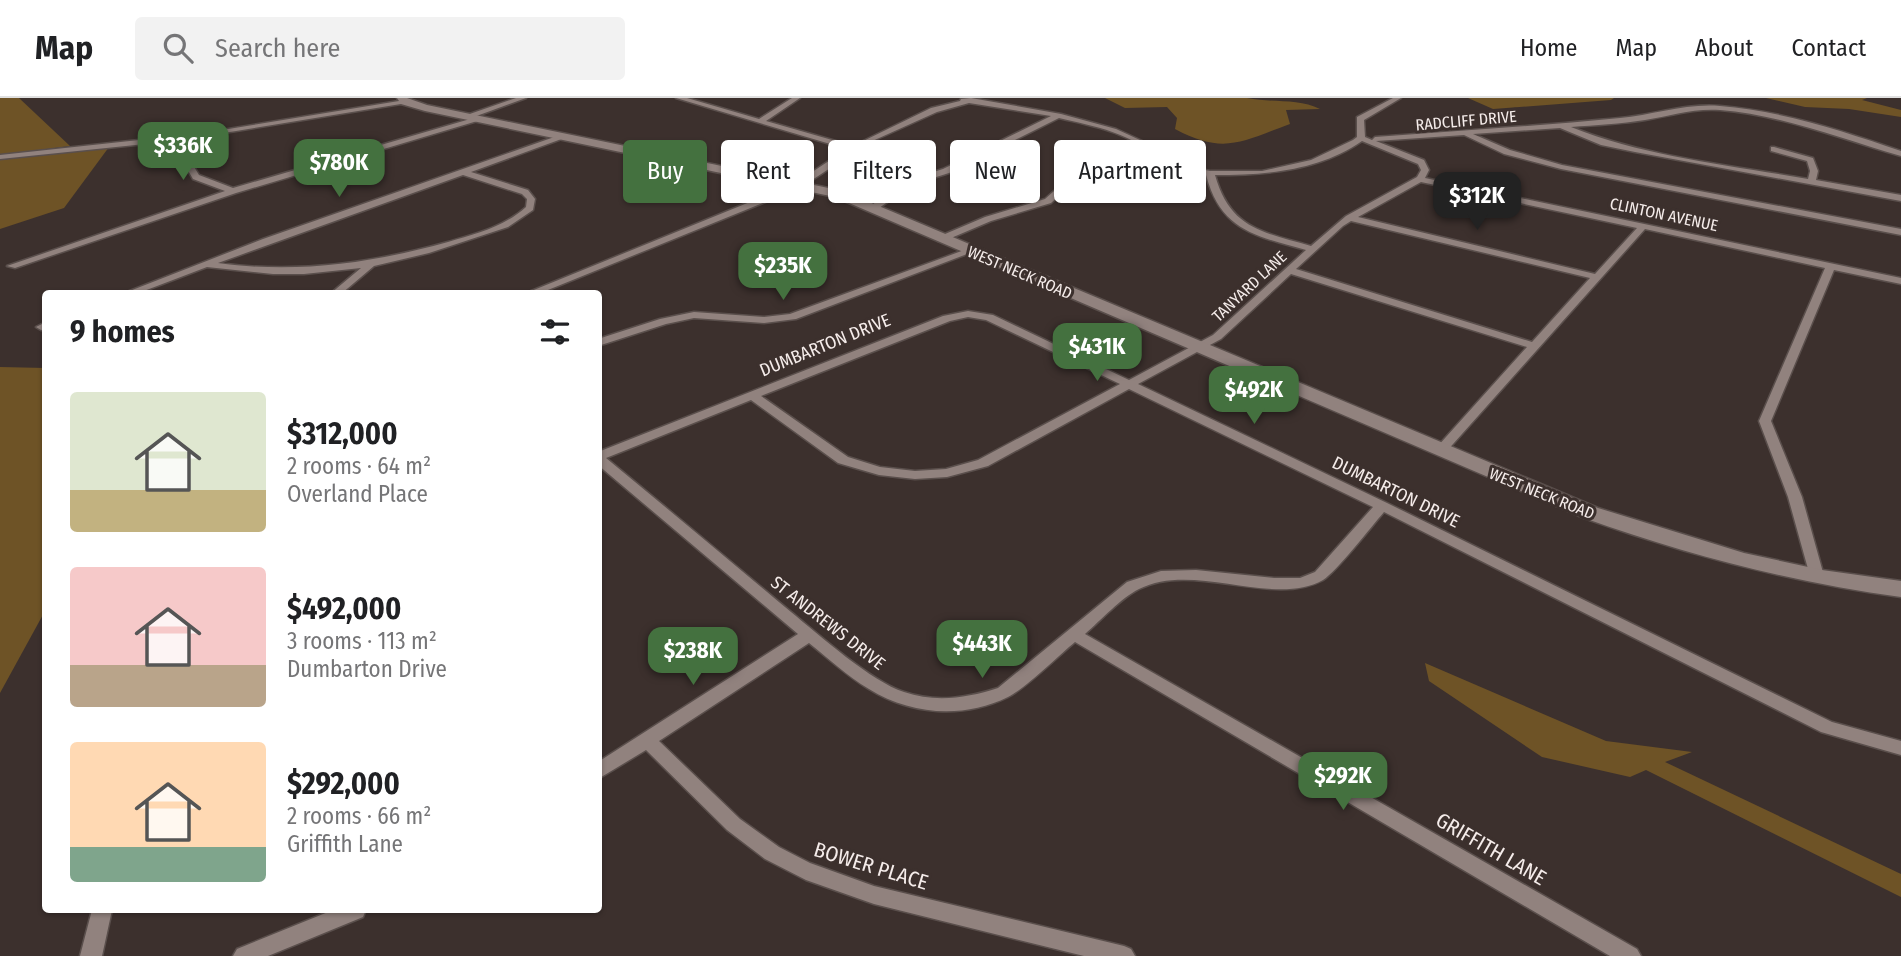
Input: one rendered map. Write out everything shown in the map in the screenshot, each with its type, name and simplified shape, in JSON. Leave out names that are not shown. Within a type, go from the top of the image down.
[{"type":"street","points":[[12,266],[233,191],[474,118],[523,98]]},
{"type":"street","points":[[679,98],[828,141]]},
{"type":"street","points":[[762,120],[797,98]]},
{"type":"street","points":[[949,98],[1057,116],[1124,134],[1136,140]]},
{"type":"street","points":[[1359,140],[1360,119],[1398,98]]},
{"type":"street","points":[[0,157],[285,123],[404,100]]},
{"type":"street","name":"WEST NECK ROAD","points":[[404,100],[474,118],[721,170]]},
{"type":"street","points":[[869,140],[934,110],[971,100]]},
{"type":"street","name":"RADCLIFF DRIVE","points":[[1359,140],[1560,126],[1644,118],[1688,109],[1720,108],[1789,120],[1901,154]]},
{"type":"street","points":[[872,209],[908,183],[946,171],[1057,116]]},
{"type":"street","points":[[1560,126],[1604,143],[1635,150],[1901,198]]},
{"type":"street","points":[[1467,134],[1507,152],[1560,167],[1901,232]]},
{"type":"street","points":[[178,137],[177,145],[196,177],[233,191]]},
{"type":"street","points":[[137,290],[563,137]]},
{"type":"street","points":[[1206,172],[1262,173],[1292,168],[1359,140],[1420,162],[1425,170],[1420,178]]},
{"type":"street","points":[[1774,149],[1810,160],[1813,167],[1812,181]]},
{"type":"street","points":[[205,264],[268,272],[370,266],[505,227],[530,208],[531,199],[526,192],[463,172]]},
{"type":"street","points":[[1210,173],[1217,202],[1229,218],[1269,237],[1311,249]]},
{"type":"street","name":"TANYARD LANE","points":[[751,395],[843,460],[879,471],[915,475],[947,472],[983,463],[1217,337],[1311,249],[1349,218],[1399,193],[1420,178]]},
{"type":"street","name":"CLINTON AVENUE","points":[[1420,178],[1901,281]]},
{"type":"street","name":"WEST NECK ROAD","points":[[814,189],[839,194],[1578,508],[1656,537],[1817,576],[1901,589]]},
{"type":"street","points":[[942,239],[988,219],[1048,201],[1054,195]]},
{"type":"street","points":[[539,290],[749,203]]},
{"type":"street","points":[[560,290],[737,217],[757,203]]},
{"type":"street","points":[[1349,218],[1597,277]]},
{"type":"street","points":[[1441,450],[1643,226]]},
{"type":"street","points":[[602,343],[664,321],[694,315],[764,320],[792,317],[970,251]]},
{"type":"street","points":[[340,290],[370,266]]},
{"type":"street","points":[[1817,576],[1807,526],[1765,421],[1831,266]]},
{"type":"street","points":[[1289,270],[1534,346]]},
{"type":"street","name":"DUMBARTON DRIVE","points":[[602,456],[947,318],[968,314],[989,317],[1382,506],[1827,727],[1901,748]]},
{"type":"street","name":"ST ANDREWS DRIVE","points":[[602,461],[809,635],[873,684],[900,698],[941,706],[973,703],[1004,692],[1132,586],[1161,576],[1196,575],[1274,583],[1302,583],[1320,575],[1382,506]]},
{"type":"street","points":[[602,769],[809,635]]},
{"type":"street","name":"GRIFFITH LANE","points":[[1076,635],[1630,956]]},
{"type":"street","name":"BOWER PLACE","points":[[646,739],[714,807],[755,840],[792,864],[874,895],[1124,956]]},
{"type":"street","points":[[91,956],[101,913]]},
{"type":"street","points":[[244,956],[349,913]]},
{"type":"shaded area","points":[[0,98],[19,98],[70,146],[0,155]]},
{"type":"shaded area","points":[[1105,98],[1247,98],[1303,103],[1320,109],[1286,110],[1290,124],[1245,140],[1220,144],[1192,137],[1175,129],[1177,118],[1167,107],[1125,108]]},
{"type":"shaded area","points":[[1468,98],[1614,98],[1493,109]]},
{"type":"shaded area","points":[[1766,98],[1867,98],[1862,100],[1901,110],[1901,117],[1849,109],[1805,107]]},
{"type":"shaded area","points":[[109,147],[64,208],[0,229],[0,160]]},
{"type":"shaded area","points":[[0,367],[42,368],[42,616],[0,693]]},
{"type":"shaded area","points":[[1425,663],[1606,741],[1692,752],[1665,762],[1901,874],[1901,897],[1646,770],[1630,777],[1542,757],[1429,681]]}]
